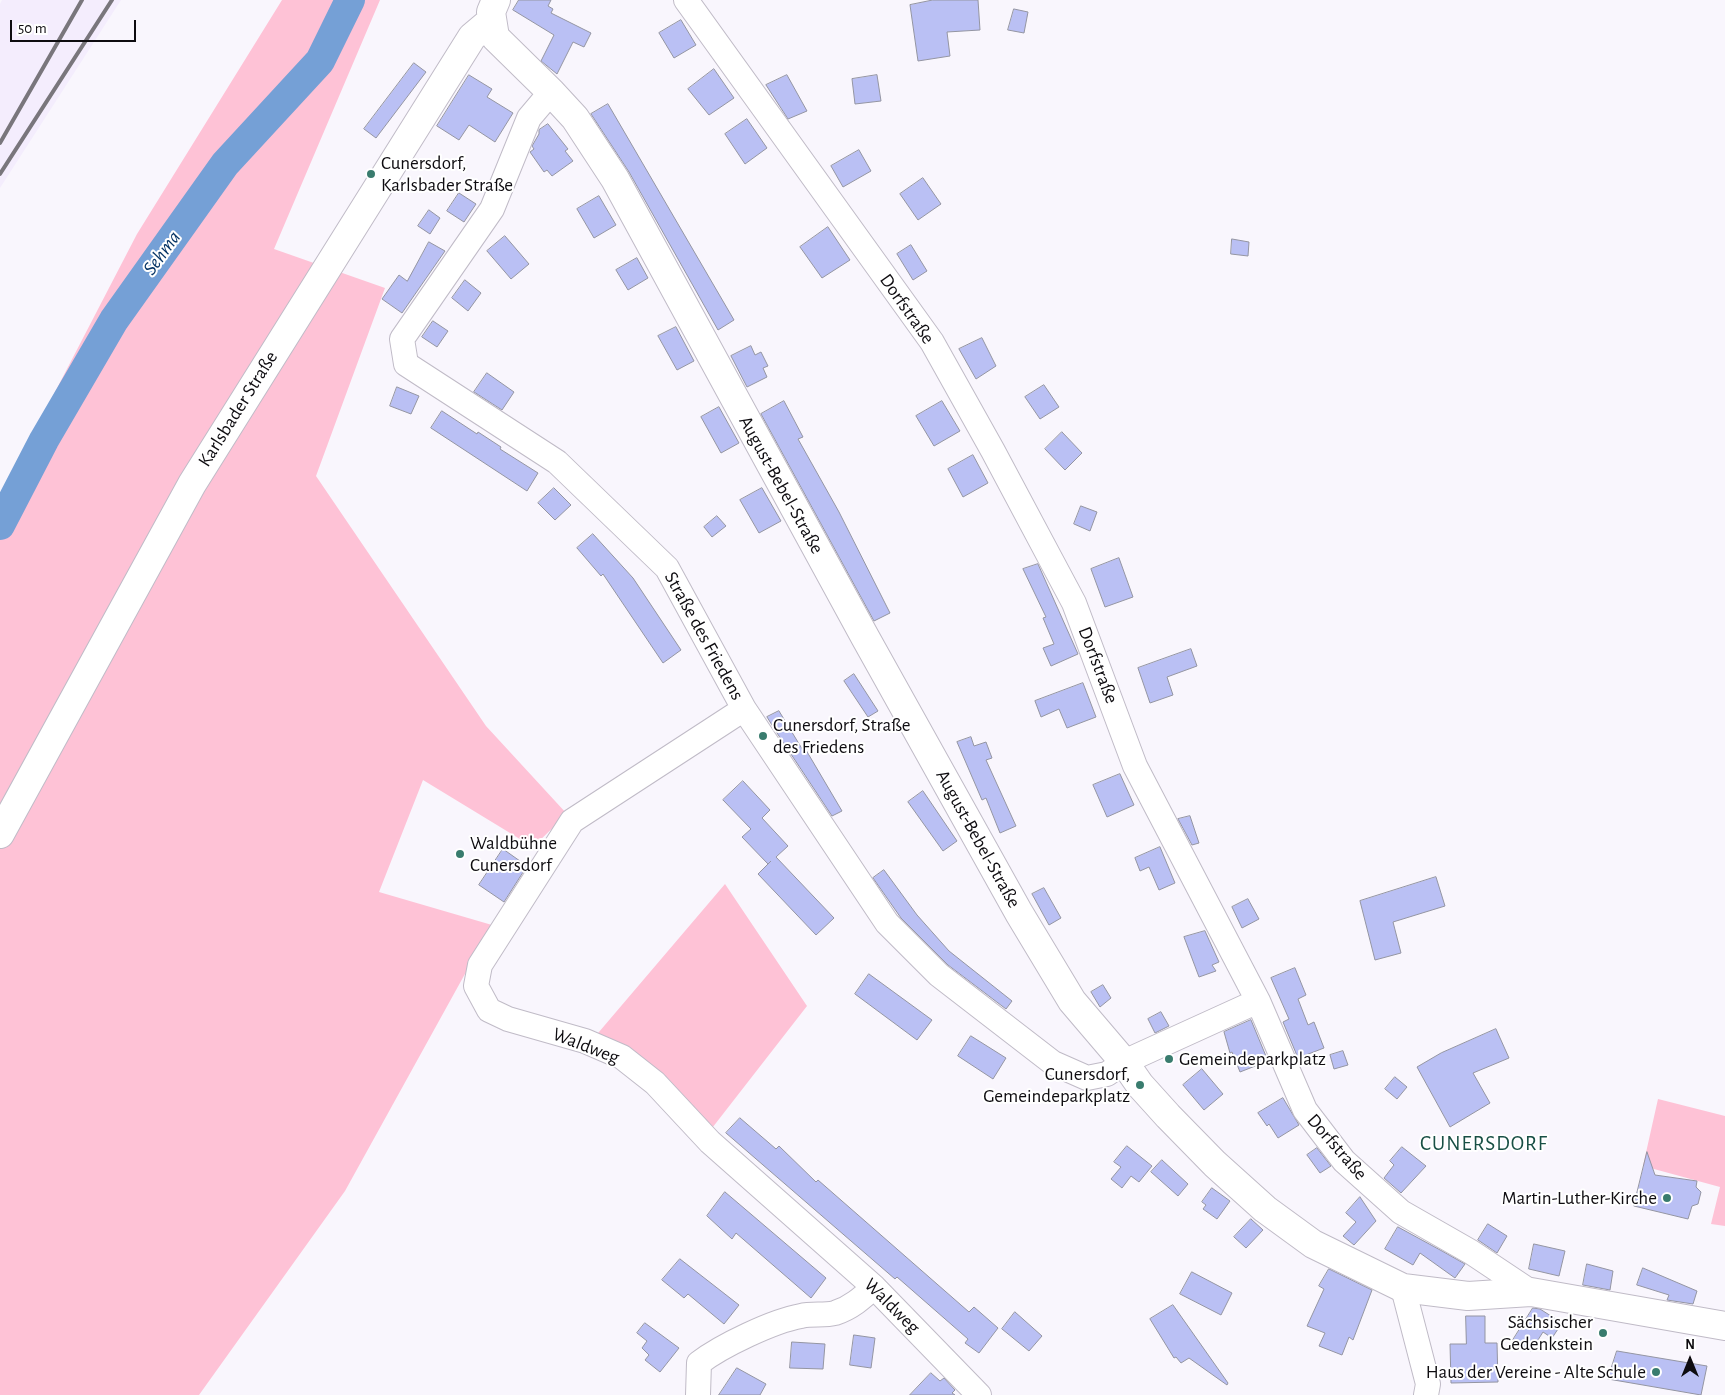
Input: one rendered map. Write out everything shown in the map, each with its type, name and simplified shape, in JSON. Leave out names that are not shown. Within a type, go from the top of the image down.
[{"type":"main road","name":"August-Bebel-Straße","points":[[494,10],[495,37],[501,45],[551,92],[581,126],[615,179],[864,638],[1019,913],[1072,1001],[1124,1062],[1140,1085],[1175,1123],[1215,1164],[1265,1209],[1313,1244],[1402,1288],[1468,1296],[1531,1292],[1725,1326]]},
{"type":"main road","name":"Karlsbader Straße","points":[[0,834],[192,484],[472,37],[494,10]]},
{"type":"street","name":"Dorfstraße","points":[[687,0],[932,342],[993,451],[1074,603],[1135,766],[1258,1001],[1305,1110],[1344,1161],[1401,1212],[1471,1252],[1531,1292]]},
{"type":"street","name":"Straße des Friedens","points":[[551,92],[529,118],[492,209],[402,339],[406,364],[556,462],[667,568],[744,709],[887,923],[939,976],[1053,1063],[1087,1078],[1107,1074],[1124,1062],[1258,1001]]},
{"type":"street","name":"Waldweg","points":[[744,709],[572,821],[480,965],[476,986],[489,1010],[508,1018],[585,1041],[622,1057],[654,1083],[710,1142],[874,1287],[979,1395]]},
{"type":"street","points":[[698,1395],[698,1363],[709,1356],[762,1330],[800,1316],[835,1313],[856,1304],[874,1287]]},
{"type":"street","points":[[1402,1288],[1428,1384],[1426,1395]]},
{"type":"shaded area","points":[[2,0],[121,0],[0,188],[0,4]]},
{"type":"shaded area","points":[[282,0],[380,0],[274,249],[385,288],[316,476],[486,726],[567,814],[533,847],[423,780],[379,892],[492,925],[345,1191],[199,1395],[0,1395],[0,498],[137,234]]},
{"type":"shaded area","points":[[725,884],[807,1006],[709,1132],[593,1039]]},
{"type":"shaded area","points":[[1658,1099],[1725,1116],[1725,1226],[1711,1224],[1720,1187],[1643,1166]]},
{"type":"building","points":[[519,0],[551,0],[548,6],[553,9],[551,13],[591,33],[584,47],[573,42],[557,74],[541,61],[554,35],[513,10]]},
{"type":"building","points":[[933,0],[978,0],[980,30],[947,32],[950,56],[918,61],[910,5]]},
{"type":"building","points":[[1014,9],[1028,12],[1024,33],[1008,30]]},
{"type":"building","points":[[681,20],[696,45],[674,58],[659,33]]},
{"type":"building","points":[[414,63],[426,72],[376,138],[364,129]]},
{"type":"building","points":[[714,69],[734,98],[709,115],[688,89]]},
{"type":"building","points":[[469,75],[492,89],[487,97],[513,113],[495,142],[469,125],[459,140],[437,126]]},
{"type":"building","points":[[787,75],[807,111],[788,119],[766,85]]},
{"type":"building","points":[[877,75],[881,101],[855,104],[852,79]]},
{"type":"building","points":[[608,104],[734,320],[718,330],[629,172],[591,114]]},
{"type":"building","points":[[747,119],[767,148],[745,164],[725,134]]},
{"type":"building","points":[[548,124],[568,149],[565,151],[573,161],[552,176],[547,170],[544,172],[530,152],[534,149],[532,146],[539,134],[539,130]]},
{"type":"building","points":[[859,150],[871,171],[843,187],[831,166]]},
{"type":"building","points":[[923,178],[941,204],[918,220],[900,194]]},
{"type":"building","points":[[459,193],[476,204],[464,222],[447,211]]},
{"type":"building","points":[[599,196],[616,225],[594,238],[577,209]]},
{"type":"building","points":[[429,210],[440,218],[430,234],[418,226]]},
{"type":"building","points":[[828,227],[850,260],[822,278],[800,247]]},
{"type":"building","points":[[505,236],[529,264],[511,279],[487,251]]},
{"type":"building","points":[[1232,239],[1249,242],[1248,256],[1231,254]]},
{"type":"building","points":[[429,242],[445,251],[402,313],[382,299],[399,275],[407,281]]},
{"type":"building","points":[[911,245],[927,271],[913,280],[897,254]]},
{"type":"building","points":[[637,258],[648,278],[628,290],[616,270]]},
{"type":"building","points":[[465,280],[481,293],[468,311],[452,298]]},
{"type":"building","points":[[433,321],[448,331],[437,347],[422,337]]},
{"type":"building","points":[[676,327],[694,361],[677,370],[658,336]]},
{"type":"building","points":[[982,338],[996,366],[976,379],[959,349]]},
{"type":"building","points":[[751,346],[755,355],[761,352],[768,366],[763,368],[767,377],[747,387],[731,356]]},
{"type":"building","points":[[487,373],[514,392],[502,410],[474,392]]},
{"type":"building","points":[[1044,385],[1059,407],[1040,419],[1025,397]]},
{"type":"building","points":[[397,387],[419,396],[411,414],[390,406]]},
{"type":"building","points":[[784,401],[803,437],[798,439],[839,512],[890,613],[874,621],[761,414]]},
{"type":"building","points":[[942,401],[960,431],[934,446],[916,416]]},
{"type":"building","points":[[719,407],[739,443],[721,453],[701,417]]},
{"type":"building","points":[[442,411],[477,434],[478,432],[501,447],[500,449],[538,473],[527,491],[431,428]]},
{"type":"building","points":[[1062,432],[1082,453],[1065,470],[1045,449]]},
{"type":"building","points":[[973,455],[988,483],[963,497],[948,469]]},
{"type":"building","points":[[554,488],[571,505],[555,520],[538,503]]},
{"type":"building","points":[[762,488],[781,521],[759,533],[740,500]]},
{"type":"building","points":[[1081,506],[1097,512],[1090,531],[1074,524]]},
{"type":"building","points":[[717,516],[726,526],[712,537],[704,527]]},
{"type":"building","points":[[593,534],[633,578],[681,650],[663,663],[603,574],[601,576],[577,548]]},
{"type":"building","points":[[1119,558],[1133,597],[1105,607],[1091,569]]},
{"type":"building","points":[[1038,564],[1078,654],[1051,666],[1043,648],[1054,644],[1043,618],[1046,617],[1023,569]]},
{"type":"building","points":[[1191,649],[1197,666],[1167,677],[1173,695],[1150,703],[1138,668]]},
{"type":"building","points":[[854,674],[878,711],[868,717],[844,681]]},
{"type":"building","points":[[1083,683],[1096,717],[1067,728],[1059,709],[1041,717],[1035,701]]},
{"type":"building","points":[[779,711],[804,752],[806,750],[842,811],[832,816],[775,730],[767,717]]},
{"type":"building","points":[[971,737],[974,746],[986,742],[992,758],[986,760],[1016,826],[1000,833],[986,798],[982,800],[957,742]]},
{"type":"building","points":[[1120,774],[1134,805],[1107,817],[1093,785]]},
{"type":"building","points":[[743,781],[770,810],[762,818],[788,846],[776,857],[834,918],[816,935],[758,874],[768,864],[742,837],[751,829],[723,800]]},
{"type":"building","points":[[923,791],[957,841],[943,851],[908,802]]},
{"type":"building","points":[[1190,816],[1199,843],[1192,845],[1178,819]]},
{"type":"building","points":[[1160,847],[1175,883],[1159,890],[1149,867],[1140,871],[1135,858]]},
{"type":"building","points":[[503,849],[527,866],[504,902],[479,885]]},
{"type":"building","points":[[884,870],[917,915],[949,951],[1012,1001],[1006,1009],[948,965],[901,918],[873,878]]},
{"type":"building","points":[[1436,877],[1445,906],[1393,922],[1401,953],[1375,960],[1360,901]]},
{"type":"building","points":[[1044,888],[1061,918],[1049,925],[1032,894]]},
{"type":"building","points":[[1248,899],[1259,919],[1242,928],[1232,907]]},
{"type":"building","points":[[1205,931],[1219,962],[1212,965],[1216,971],[1199,977],[1184,937]]},
{"type":"building","points":[[1295,968],[1306,995],[1298,999],[1308,1025],[1314,1022],[1324,1048],[1298,1058],[1283,1022],[1289,1019],[1271,978]]},
{"type":"building","points":[[869,974],[932,1020],[917,1040],[855,994]]},
{"type":"building","points":[[1103,985],[1111,998],[1100,1007],[1091,992]]},
{"type":"building","points":[[1161,1012],[1169,1026],[1155,1033],[1148,1019]]},
{"type":"building","points":[[1251,1020],[1268,1061],[1240,1072],[1232,1052],[1230,1053],[1224,1032]]},
{"type":"building","points":[[1496,1029],[1509,1058],[1473,1073],[1490,1103],[1450,1127],[1417,1067],[1441,1053]]},
{"type":"building","points":[[971,1036],[1006,1058],[993,1079],[958,1056]]},
{"type":"building","points":[[1343,1051],[1348,1065],[1334,1069],[1330,1055]]},
{"type":"building","points":[[1202,1069],[1223,1094],[1204,1110],[1183,1085]]},
{"type":"building","points":[[1395,1077],[1407,1087],[1397,1099],[1385,1089]]},
{"type":"building","points":[[1283,1098],[1299,1125],[1278,1138],[1269,1124],[1267,1126],[1258,1113]]},
{"type":"building","points":[[740,1118],[776,1149],[779,1146],[816,1182],[818,1180],[969,1312],[974,1307],[998,1328],[979,1353],[965,1343],[968,1339],[897,1277],[895,1279],[726,1133]]},
{"type":"building","points":[[1127,1146],[1152,1166],[1139,1182],[1131,1176],[1122,1188],[1111,1179],[1121,1167],[1114,1162]]},
{"type":"building","points":[[1402,1147],[1426,1166],[1401,1193],[1384,1178],[1394,1165],[1390,1161]]},
{"type":"building","points":[[1317,1148],[1331,1166],[1320,1173],[1307,1155]]},
{"type":"building","name":"Martin-Luther-Kirche","points":[[1647,1152],[1655,1175],[1697,1181],[1696,1187],[1701,1192],[1698,1204],[1692,1206],[1688,1219],[1634,1206]]},
{"type":"building","points":[[1162,1160],[1188,1184],[1178,1196],[1151,1172]]},
{"type":"building","points":[[1212,1188],[1230,1201],[1217,1219],[1203,1209],[1206,1205],[1202,1202]]},
{"type":"building","points":[[725,1192],[826,1278],[811,1298],[736,1233],[732,1239],[707,1216]]},
{"type":"building","points":[[1360,1197],[1376,1221],[1354,1245],[1343,1236],[1356,1222],[1346,1213]]},
{"type":"building","points":[[1251,1219],[1263,1230],[1246,1248],[1234,1237]]},
{"type":"building","points":[[1488,1224],[1507,1236],[1497,1253],[1478,1240]]},
{"type":"building","points":[[1398,1227],[1465,1264],[1455,1278],[1420,1253],[1413,1265],[1385,1249]]},
{"type":"building","points":[[1534,1244],[1565,1251],[1559,1276],[1529,1269]]},
{"type":"building","points":[[680,1259],[739,1305],[724,1324],[688,1294],[684,1298],[662,1280]]},
{"type":"building","points":[[1587,1264],[1613,1271],[1610,1290],[1583,1285]]},
{"type":"building","points":[[1643,1268],[1697,1291],[1693,1304],[1667,1300],[1669,1295],[1637,1285]]},
{"type":"building","points":[[1329,1269],[1372,1290],[1353,1340],[1349,1337],[1342,1355],[1319,1346],[1325,1333],[1307,1326],[1324,1289],[1319,1286]]},
{"type":"building","points":[[1192,1272],[1232,1293],[1221,1315],[1180,1294]]},
{"type":"building","points":[[1173,1305],[1228,1383],[1227,1385],[1189,1358],[1181,1363],[1176,1357],[1174,1358],[1150,1319]]},
{"type":"building","points":[[1533,1308],[1540,1309],[1562,1323],[1552,1338],[1543,1332],[1531,1351],[1513,1340]]},
{"type":"building","points":[[1015,1312],[1042,1336],[1029,1351],[1002,1329]]},
{"type":"building","points":[[1466,1316],[1485,1316],[1485,1343],[1497,1343],[1498,1382],[1451,1383],[1450,1344],[1466,1344]]},
{"type":"building","points":[[645,1323],[679,1348],[660,1372],[645,1360],[649,1355],[642,1348],[647,1341],[637,1333]]},
{"type":"building","points":[[854,1335],[875,1338],[871,1368],[850,1365]]},
{"type":"building","points":[[792,1342],[825,1344],[823,1369],[790,1368]]},
{"type":"building","name":"Haus der Vereine - Alte Schule","points":[[1617,1351],[1707,1366],[1701,1395],[1608,1379]]},
{"type":"building","points":[[737,1368],[766,1384],[760,1395],[719,1395]]},
{"type":"building","points":[[931,1373],[940,1381],[944,1378],[955,1390],[952,1393],[955,1395],[910,1395]]},
{"type":"waterway","name":"Sehma","points":[[0,525],[44,440],[114,320],[225,164],[320,61],[350,0]]},
{"type":"railway","points":[[0,143],[82,0]]},
{"type":"railway","points":[[0,174],[112,0]]},
{"type":"place","name":"Cunersdorf, Karlsbader Straße","points":[[371,174]]},
{"type":"place","name":"Cunersdorf, Straße des Friedens","points":[[763,736]]},
{"type":"place","name":"Waldbühne Cunersdorf","points":[[460,854]]},
{"type":"place","name":"Gemeindeparkplatz","points":[[1169,1059]]},
{"type":"place","name":"Cunersdorf, Gemeindeparkplatz","points":[[1140,1085]]},
{"type":"place","name":"Martin-Luther-Kirche","points":[[1667,1198]]},
{"type":"place","name":"Sächsischer Gedenkstein","points":[[1603,1333]]},
{"type":"place","name":"Haus der Vereine - Alte Schule","points":[[1656,1372]]},
{"type":"district","name":"CUNERSDORF","points":[[1484,1144]]}]
